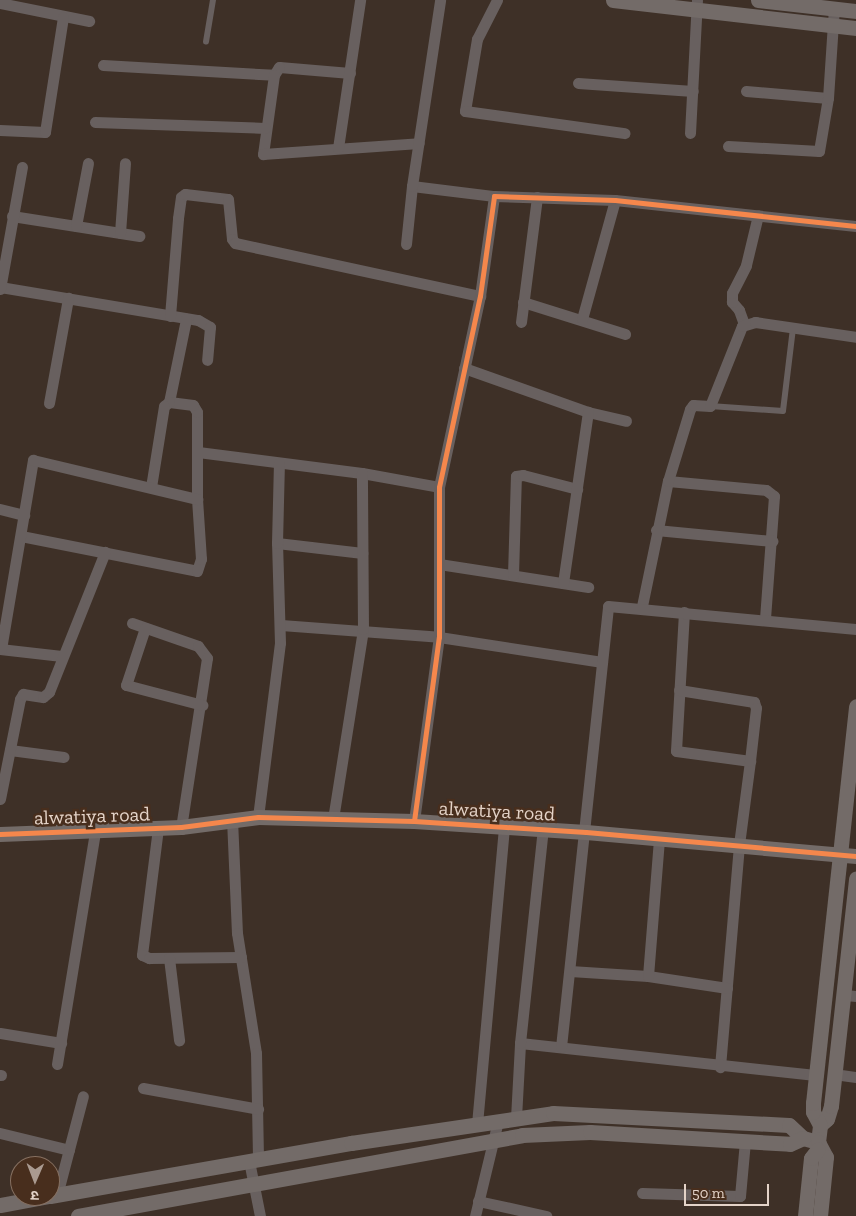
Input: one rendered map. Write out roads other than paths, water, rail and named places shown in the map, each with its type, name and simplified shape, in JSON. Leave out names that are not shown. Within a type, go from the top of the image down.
[{"type":"street","points":[[338,148],[360,0]]},
{"type":"street","points":[[406,244],[412,186],[440,0]]},
{"type":"street","points":[[497,0],[477,39],[465,111],[624,133]]},
{"type":"street","points":[[613,0],[697,5],[856,28]]},
{"type":"street","points":[[758,0],[834,7],[856,11]]},
{"type":"street","points":[[0,3],[90,21]]},
{"type":"street","points":[[690,133],[697,5]]},
{"type":"street","points":[[728,146],[816,154],[821,148],[828,98],[834,7]]},
{"type":"street","points":[[0,130],[45,132],[63,17]]},
{"type":"street","points":[[103,65],[274,75]]},
{"type":"street","points":[[350,73],[282,66],[274,75],[262,151],[266,154],[419,142]]},
{"type":"street","points":[[578,82],[693,91]]},
{"type":"street","points":[[746,92],[828,98]]},
{"type":"street","points":[[95,122],[265,128]]},
{"type":"street","points":[[76,226],[88,163]]},
{"type":"street","points":[[120,233],[126,163]]},
{"type":"street","points":[[22,167],[0,288],[186,318],[210,327],[207,360]]},
{"type":"street","points":[[412,186],[494,196],[615,200],[856,226]]},
{"type":"street","points":[[170,316],[178,218],[181,197],[185,194],[228,199],[232,239],[235,243],[480,296]]},
{"type":"street","points":[[414,821],[438,638],[439,487],[480,296],[494,196]]},
{"type":"street","points":[[520,322],[537,197]]},
{"type":"street","points":[[582,319],[615,200]]},
{"type":"street","points":[[642,606],[656,530],[668,481],[691,406],[710,406],[744,324],[742,315],[732,302],[732,293],[746,265],[758,215]]},
{"type":"street","points":[[12,216],[139,236]]},
{"type":"street","points":[[48,402],[68,298]]},
{"type":"street","points":[[523,302],[625,334]]},
{"type":"street","points":[[151,487],[164,406],[169,402],[186,318]]},
{"type":"street","points":[[744,324],[755,322],[856,337]]},
{"type":"street","points":[[464,368],[588,412],[626,421]]},
{"type":"street","points":[[21,536],[198,571],[201,559],[197,500],[198,452],[196,408],[169,402]]},
{"type":"street","points":[[563,583],[588,412]]},
{"type":"street","points":[[198,452],[362,473],[439,487]]},
{"type":"street","points":[[62,656],[0,649],[21,536],[31,463],[36,459],[197,500]]},
{"type":"street","points":[[258,817],[281,625],[277,543],[279,463]]},
{"type":"street","points":[[333,820],[362,629],[362,473]]},
{"type":"street","points":[[513,575],[516,476],[523,474],[577,489]]},
{"type":"street","points":[[668,481],[771,492],[776,503],[765,618]]},
{"type":"street","points":[[0,509],[24,515]]},
{"type":"street","points":[[656,530],[772,542]]},
{"type":"street","points":[[277,543],[362,554]]},
{"type":"street","points":[[0,798],[22,696],[47,695],[105,552]]},
{"type":"street","points":[[439,564],[588,587]]},
{"type":"street","points":[[561,1047],[586,832],[608,606],[642,606],[856,629]]},
{"type":"street","points":[[684,612],[676,751],[750,761]]},
{"type":"street","points":[[132,623],[204,650],[207,658],[202,705],[181,827]]},
{"type":"street","points":[[281,625],[362,629],[602,662]]},
{"type":"street","points":[[145,628],[126,685],[202,705]]},
{"type":"street","points":[[679,690],[754,702],[756,708],[739,845],[720,1067]]},
{"type":"street","points":[[806,1216],[811,1158],[818,1146],[820,1125],[813,1112],[815,1075],[849,855],[856,706]]},
{"type":"street","points":[[10,750],[64,757]]},
{"type":"street","name":"alwatiya road","points":[[0,834],[181,827],[258,817],[414,821],[543,829],[849,855]]},
{"type":"street","points":[[232,819],[241,958],[252,1021],[258,1109],[254,1183],[260,1216]]},
{"type":"street","points":[[158,828],[142,955],[148,958],[241,958]]},
{"type":"street","points":[[477,1124],[504,828]]},
{"type":"street","points":[[516,1118],[520,1043],[543,829]]},
{"type":"street","points":[[57,1064],[96,830]]},
{"type":"street","points":[[648,976],[659,838]]},
{"type":"street","points":[[820,1125],[830,1113],[834,1074],[851,996],[856,878]]},
{"type":"street","points":[[168,958],[179,1040]]},
{"type":"street","points":[[570,971],[648,976],[726,988]]},
{"type":"street","points":[[0,1033],[60,1043]]},
{"type":"street","points":[[520,1043],[720,1067],[815,1075]]},
{"type":"street","points":[[834,1074],[856,1077]]},
{"type":"street","points":[[143,1088],[258,1109]]},
{"type":"street","points":[[60,1174],[69,1150],[83,1096]]},
{"type":"street","points":[[60,1195],[254,1160],[498,1120],[553,1113],[789,1125],[803,1138],[818,1146],[826,1156],[820,1216]]},
{"type":"street","points":[[654,1117],[654,1136]]},
{"type":"street","points":[[475,1216],[498,1120]]},
{"type":"street","points":[[78,1216],[522,1135],[590,1132],[790,1144],[803,1138]]},
{"type":"street","points":[[0,1133],[69,1150]]},
{"type":"street","points":[[642,1193],[740,1196],[745,1141]]},
{"type":"street","points":[[478,1201],[546,1216]]},
{"type":"lane","points":[[206,42],[213,0]]},
{"type":"lane","points":[[710,406],[783,411],[793,328]]}]
